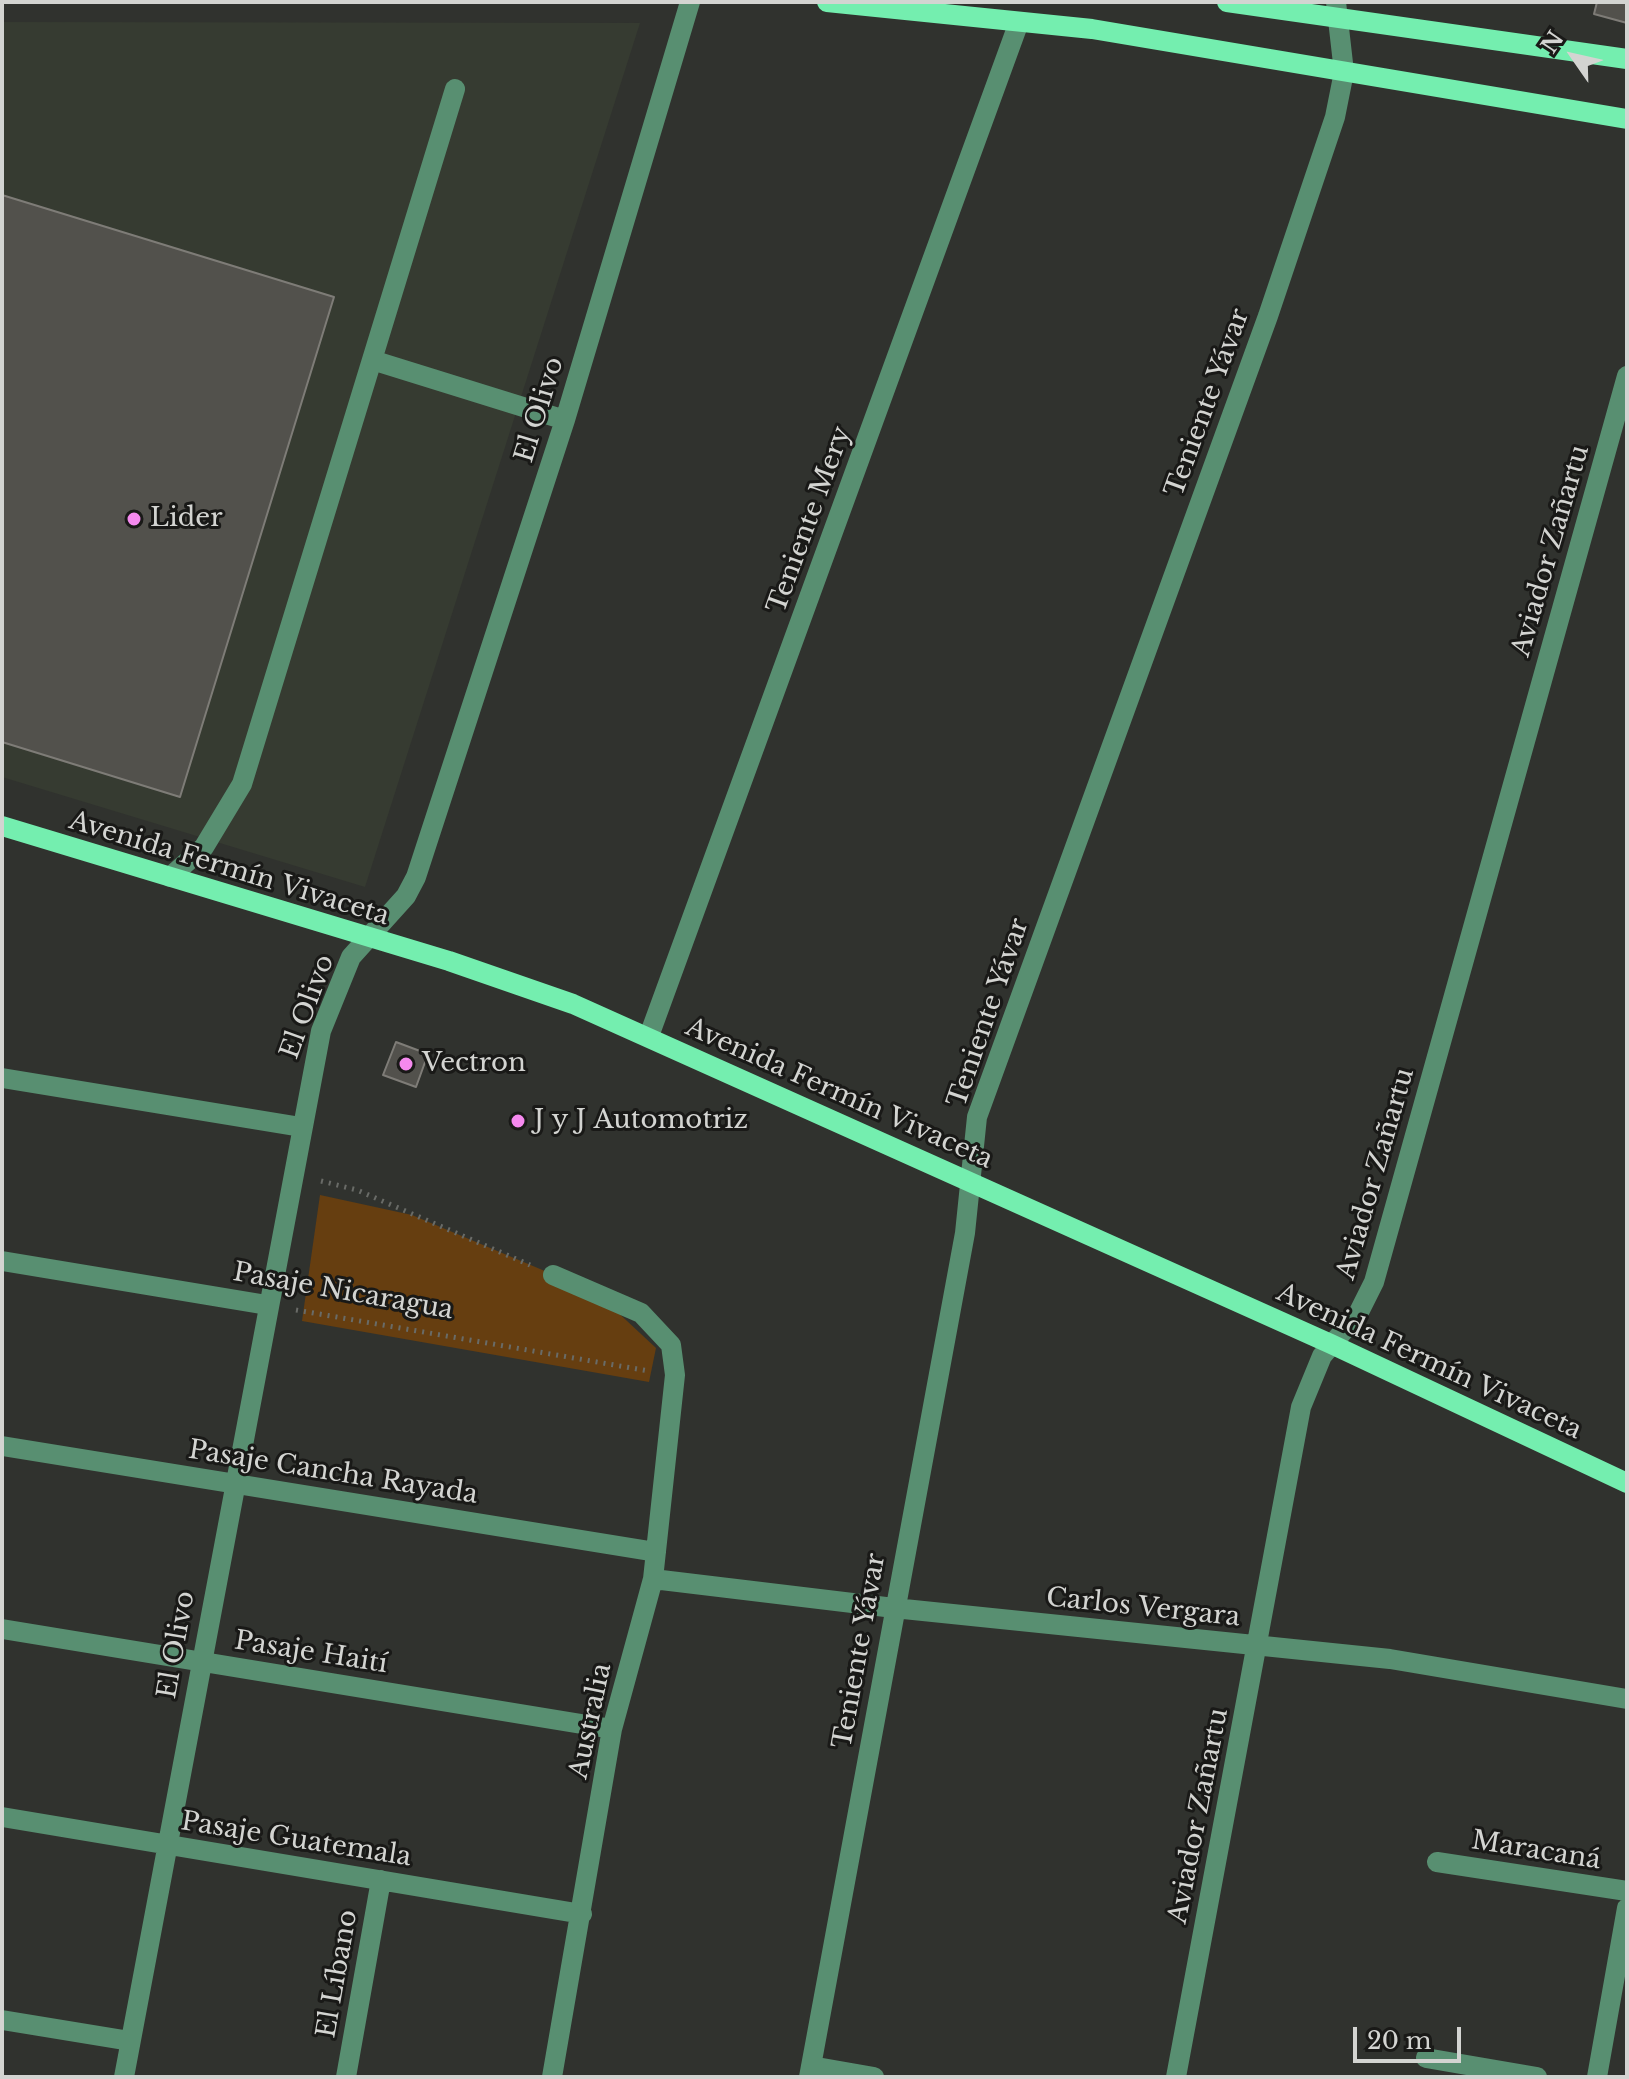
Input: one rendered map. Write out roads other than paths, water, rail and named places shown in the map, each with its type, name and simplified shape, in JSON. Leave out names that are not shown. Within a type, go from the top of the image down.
[{"type":"main road","points":[[827,2],[1092,29],[1627,119]]},
{"type":"main road","points":[[1227,2],[1337,10],[1627,59]]},
{"type":"main road","name":"Avenida Fermín Vivaceta","points":[[2,826],[507,981],[649,1036],[1331,1344],[1627,1483]]},
{"type":"street","name":"El Olivo","points":[[124,2077],[321,1031],[351,957],[406,896],[416,877],[565,420],[690,2]]},
{"type":"street","name":"Teniente Yávar","points":[[810,2072],[965,1233],[977,1117],[1268,316],[1335,117],[1344,72],[1337,10]]},
{"type":"street","name":"Teniente Mery","points":[[649,1036],[1019,22]]},
{"type":"street","points":[[170,877],[204,847],[242,784],[455,89]]},
{"type":"street","points":[[372,360],[565,420]]},
{"type":"street","name":"Aviador Zañartu","points":[[1176,2077],[1301,1407],[1312,1374],[1331,1344],[1358,1314],[1374,1282],[1627,376]]},
{"type":"street","points":[[2,1078],[301,1127]]},
{"type":"street","name":"Pasaje Nicaragua","points":[[2,1261],[267,1305]]},
{"type":"street","name":"Australia","points":[[552,2077],[612,1729],[653,1579],[675,1375],[671,1345],[641,1313],[553,1275]]},
{"type":"street","name":"Pasaje Cancha Rayada","points":[[2,1446],[656,1552]]},
{"type":"street","name":"Carlos Vergara","points":[[653,1579],[894,1608],[1430,1664],[1627,1699]]},
{"type":"street","name":"Pasaje Haití","points":[[2,1629],[612,1729]]},
{"type":"street","name":"Pasaje Guatemala","points":[[2,1817],[582,1914]]},
{"type":"street","name":"Maracaná","points":[[1437,1862],[1627,1891]]},
{"type":"street","name":"El Líbano","points":[[346,2077],[381,1880]]},
{"type":"street","points":[[1597,2077],[1627,1908]]},
{"type":"street","points":[[2,2020],[130,2041]]},
{"type":"street","points":[[1426,2058],[1537,2077]]},
{"type":"street","points":[[810,2072],[874,2077]]},
{"type":"place","name":"Lider","points":[[134,519]]},
{"type":"place","name":"Vectron","points":[[406,1064]]},
{"type":"place","name":"J y J Automotriz","points":[[518,1121]]}]
